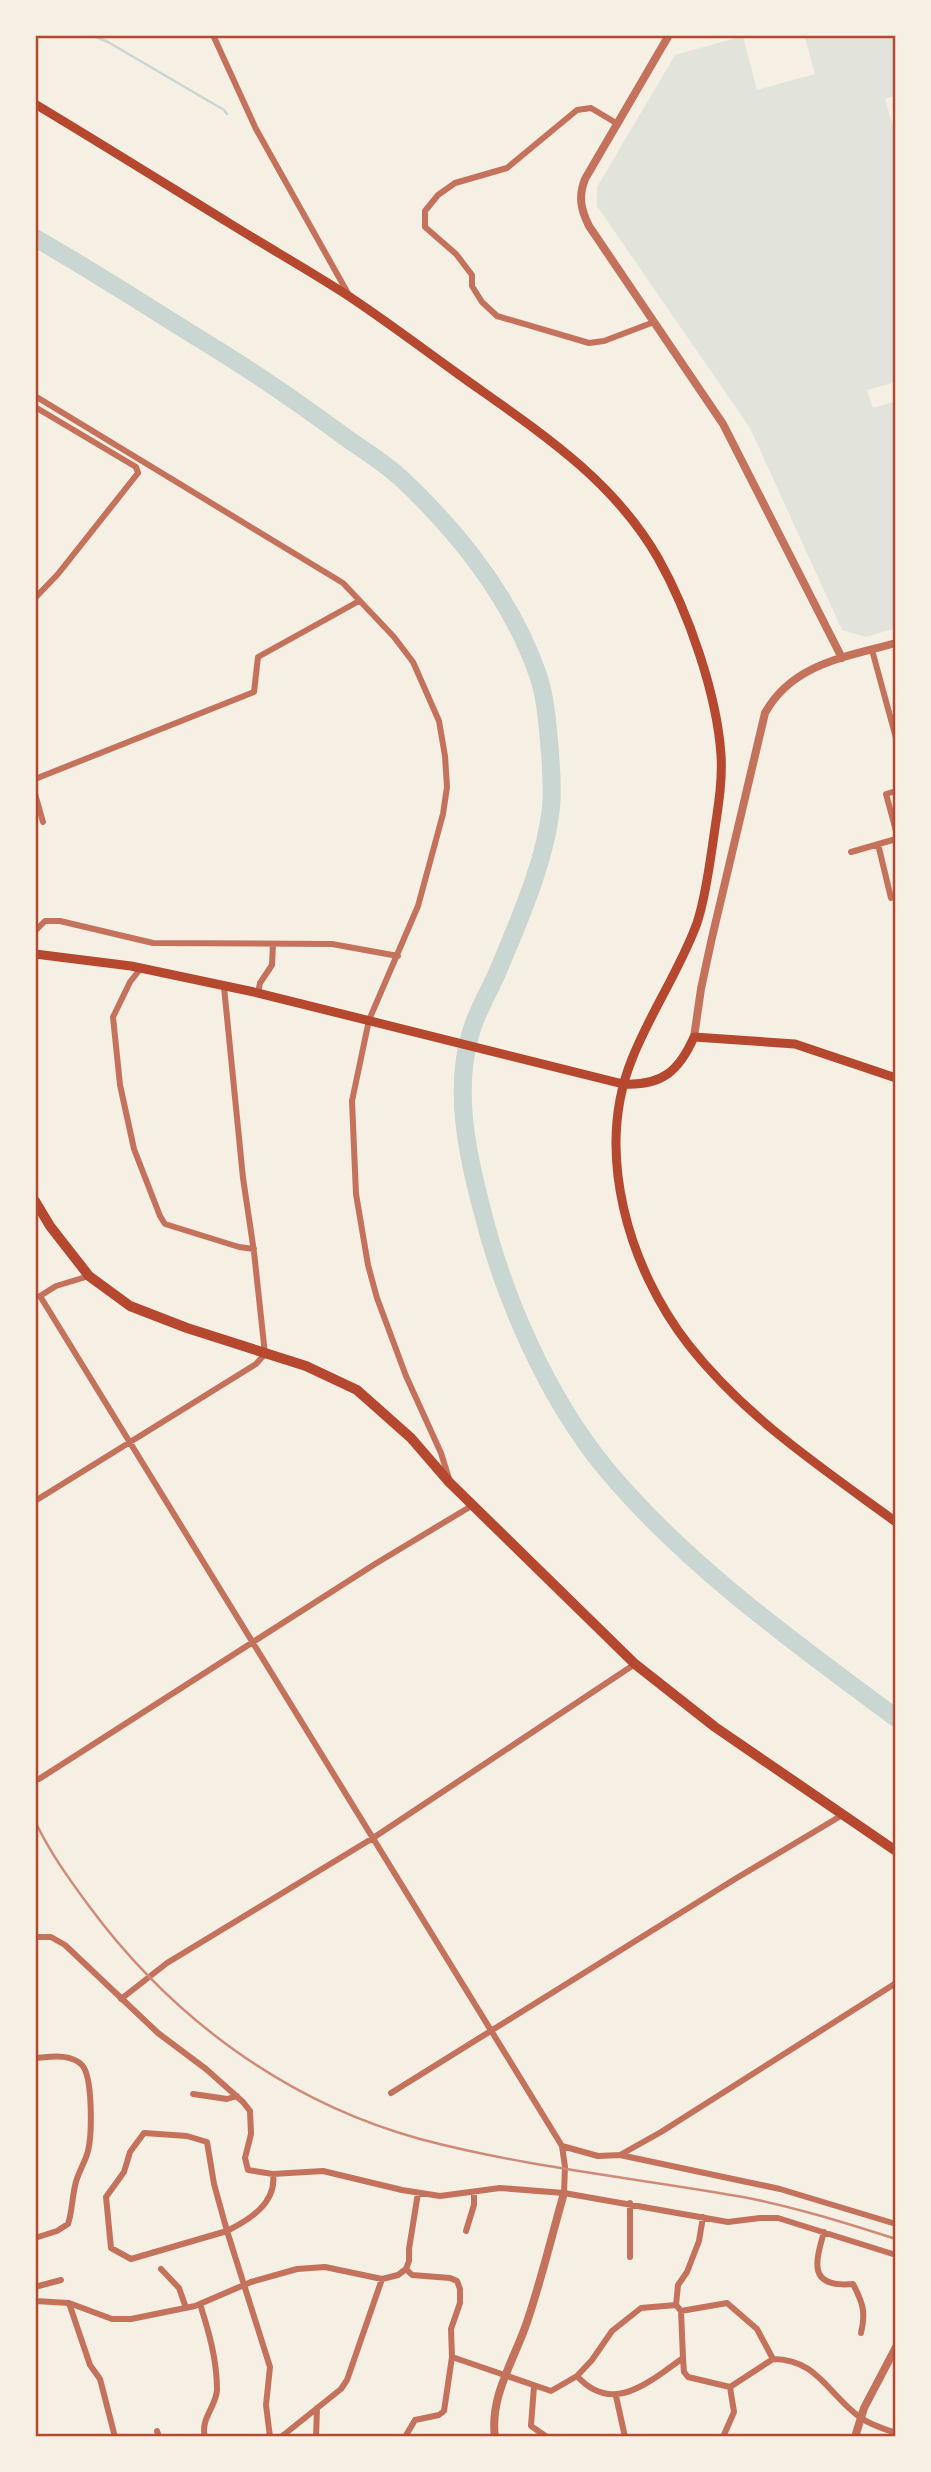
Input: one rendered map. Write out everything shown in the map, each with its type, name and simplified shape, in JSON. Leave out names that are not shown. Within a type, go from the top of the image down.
[{"type":"main road","points":[[35,104],[351,298],[561,447],[616,499],[657,557],[689,627],[709,690],[721,755],[721,785],[705,897],[697,922],[633,1055],[623,1084],[617,1150],[629,1230],[651,1287],[688,1343],[735,1396],[793,1447],[896,1522]]},
{"type":"main road","points":[[35,954],[141,968],[258,993],[623,1084],[641,1085],[658,1080],[674,1070],[686,1055],[694,1037],[794,1044],[896,1077]]},
{"type":"main road","points":[[35,1201],[56,1236],[89,1276],[130,1306],[306,1366],[357,1390],[411,1438],[449,1482],[635,1664],[715,1727],[896,1851]]},
{"type":"street","points":[[213,35],[256,129],[351,298]]},
{"type":"street","points":[[678,35],[668,36],[616,123],[582,187],[582,211],[589,226],[723,424],[842,658]]},
{"type":"street","points":[[616,123],[591,108],[578,110],[507,168],[455,183],[438,195],[425,211],[425,227],[456,254],[472,275],[472,286],[482,302],[497,316],[589,343],[604,341],[654,322]]},
{"type":"street","points":[[35,396],[343,583],[394,637],[413,662],[439,721],[447,787],[443,814],[418,906],[369,1020],[352,1101],[356,1195],[368,1265],[377,1298],[406,1376],[441,1453],[449,1482]]},
{"type":"street","points":[[46,413],[52,406]]},
{"type":"street","points":[[35,407],[136,467],[138,473],[58,574],[35,598]]},
{"type":"street","points":[[35,779],[254,692],[258,656],[359,601]]},
{"type":"street","points":[[694,1037],[711,942],[765,713],[774,696],[806,671],[896,643]]},
{"type":"street","points":[[872,650],[894,721],[896,737]]},
{"type":"street","points":[[896,791],[886,794],[896,831]]},
{"type":"street","points":[[35,794],[43,822]]},
{"type":"street","points":[[851,852],[896,839]]},
{"type":"street","points":[[878,844],[891,898]]},
{"type":"street","points":[[35,931],[45,921],[60,920],[153,943],[332,944],[398,957]]},
{"type":"street","points":[[258,993],[260,983],[272,965],[273,944]]},
{"type":"street","points":[[141,968],[130,982],[113,1017],[120,1085],[134,1149],[160,1216],[165,1224],[254,1250]]},
{"type":"street","points":[[35,1501],[256,1364],[265,1354],[243,1178],[224,987]]},
{"type":"street","points":[[89,1276],[57,1286],[40,1296],[255,1642],[562,2146],[564,2193],[528,2319],[504,2375],[492,2421],[495,2437]]},
{"type":"street","points":[[39,1779],[375,1564],[473,1505]]},
{"type":"street","points":[[121,1999],[167,1964],[373,1838],[635,1664]]},
{"type":"street","points":[[391,2093],[844,1814]]},
{"type":"street","points":[[35,1937],[51,1937],[65,1945],[158,2033],[237,2096],[250,2111],[251,2134],[245,2158],[248,2170],[273,2174],[323,2171],[440,2196],[500,2188],[564,2193],[728,2222],[778,2218],[896,2255]]},
{"type":"street","points":[[620,2155],[661,2132],[896,1983]]},
{"type":"street","points":[[35,2058],[74,2059],[83,2066],[89,2077],[90,2137],[75,2183],[68,2224],[57,2231],[35,2238]]},
{"type":"street","points":[[193,2094],[227,2099],[237,2096]]},
{"type":"street","points":[[270,2437],[266,2405],[270,2367],[227,2231],[214,2184],[207,2142],[187,2137],[144,2133],[130,2152],[124,2172],[106,2197],[111,2248],[131,2259],[227,2231],[247,2221],[270,2199],[273,2174]]},
{"type":"street","points":[[562,2146],[598,2156],[620,2155],[780,2189],[896,2224]]},
{"type":"street","points":[[466,2231],[474,2205],[474,2192]]},
{"type":"street","points":[[35,2301],[69,2303],[112,2319],[131,2319],[200,2304],[297,2269],[325,2267],[382,2279],[398,2276],[406,2269],[409,2261],[418,2193]]},
{"type":"street","points":[[630,2203],[630,2257]]},
{"type":"street","points":[[703,2217],[699,2241],[687,2272],[678,2285],[684,2372],[688,2376],[730,2386],[773,2359],[787,2359],[803,2364],[861,2419],[896,2433]]},
{"type":"street","points":[[824,2232],[816,2260],[817,2271],[823,2280],[843,2285],[853,2284],[863,2301],[862,2333]]},
{"type":"street","points":[[161,2269],[179,2288],[186,2308]]},
{"type":"street","points":[[405,2437],[415,2420],[439,2415],[444,2411],[452,2357],[451,2329],[460,2302],[457,2281],[412,2275],[406,2269]]},
{"type":"street","points":[[281,2437],[341,2389],[347,2380],[382,2279]]},
{"type":"street","points":[[35,2287],[61,2280]]},
{"type":"street","points":[[69,2303],[90,2365],[100,2379],[115,2437]]},
{"type":"street","points":[[452,2357],[551,2390],[577,2376],[612,2331],[641,2308],[678,2308],[727,2303],[757,2329],[773,2359]]},
{"type":"street","points":[[200,2304],[212,2341],[217,2393],[204,2426],[205,2437]]},
{"type":"street","points":[[855,2437],[896,2347]]},
{"type":"street","points":[[577,2376],[584,2384],[607,2395],[616,2396],[642,2387],[683,2358]]},
{"type":"street","points":[[534,2386],[531,2426],[547,2437]]},
{"type":"street","points":[[723,2437],[734,2412],[730,2386]]},
{"type":"street","points":[[616,2396],[625,2437]]},
{"type":"street","points":[[316,2437],[317,2408]]},
{"type":"shaded area","points":[[804,35],[896,35],[896,95],[885,99],[896,136],[896,382],[867,390],[873,408],[893,402],[896,412],[896,628],[866,637],[842,630],[750,428],[597,206],[597,187],[675,55],[743,36],[757,90],[815,74]]},
{"type":"waterway","points":[[91,35],[108,42],[227,114]]},
{"type":"waterway","points":[[35,238],[248,369],[388,467],[444,522],[499,594],[514,620],[538,675],[545,707],[552,791],[548,829],[537,870],[514,932],[474,1024],[463,1074],[464,1117],[470,1160],[489,1237],[501,1272],[514,1308],[546,1377],[584,1440],[606,1469],[638,1505],[707,1571],[781,1632],[896,1718]]},
{"type":"railway","points":[[35,1821],[53,1854],[89,1906],[156,1984],[194,2019],[235,2050],[323,2103],[370,2123],[460,2149],[540,2165],[762,2201],[896,2239]]}]
